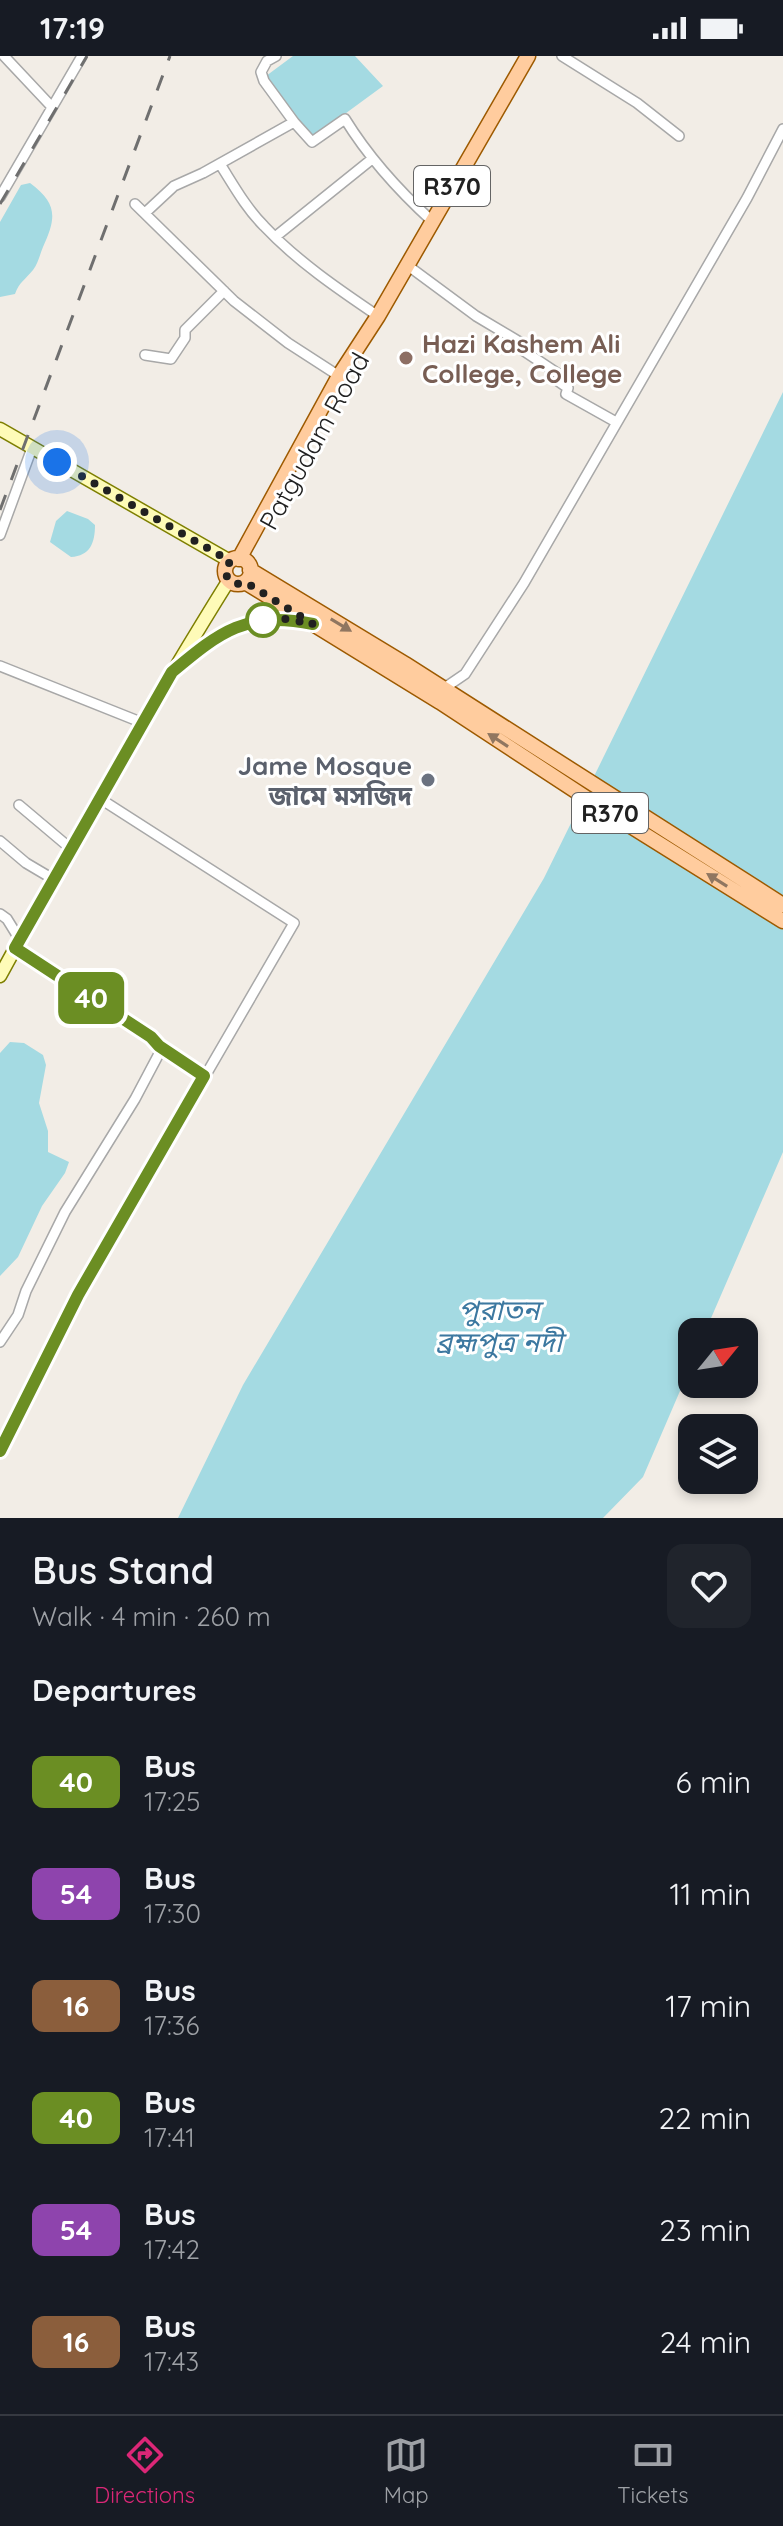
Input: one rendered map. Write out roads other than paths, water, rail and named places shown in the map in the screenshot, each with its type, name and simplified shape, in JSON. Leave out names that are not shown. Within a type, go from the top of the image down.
[{"type":"main road","name":"Patgudam Road","points":[[242,567],[339,376],[378,316],[528,56]]},
{"type":"main road","name":"Patgudam Road","points":[[242,567],[370,338],[378,316]]},
{"type":"main road","points":[[0,429],[242,567],[237,584],[229,580],[172,672],[0,976]]},
{"type":"main road","name":"R370","points":[[242,567],[313,624],[443,694]]},
{"type":"main road","name":"R370","points":[[242,567],[443,694],[594,803],[783,921]]},
{"type":"main road","points":[[172,672],[211,641],[240,626],[277,619],[313,624]]},
{"type":"main road","points":[[443,694],[783,905]]},
{"type":"street","points":[[0,197],[82,56]]},
{"type":"street","points":[[276,56],[267,61],[261,72],[264,81],[312,142],[345,119],[372,159],[405,197],[432,221]]},
{"type":"street","points":[[562,56],[637,103],[679,136]]},
{"type":"street","points":[[3,58],[51,106]]},
{"type":"street","points":[[145,213],[174,186],[294,122]]},
{"type":"street","points":[[443,694],[465,674],[524,583],[740,211],[783,129]]},
{"type":"street","points":[[275,237],[372,159]]},
{"type":"street","points":[[220,164],[245,204],[275,237],[321,276],[378,316]]},
{"type":"street","points":[[135,204],[224,291],[288,343],[339,376]]},
{"type":"street","points":[[407,265],[476,316],[523,344],[521,349],[560,375],[558,381],[568,388],[566,394],[616,422]]},
{"type":"street","points":[[145,355],[171,359],[185,338],[185,330],[224,291]]},
{"type":"street","points":[[0,535],[32,448]]},
{"type":"street","points":[[0,666],[143,723]]},
{"type":"street","points":[[0,1451],[78,1295],[294,923],[99,798]]},
{"type":"street","points":[[19,805],[70,848]]},
{"type":"street","points":[[0,841],[26,863],[53,879]]},
{"type":"street","points":[[0,914],[7,919],[17,944],[204,1076]]},
{"type":"street","points":[[0,1342],[18,1315],[26,1291],[65,1212],[135,1099],[162,1048]]},
{"type":"water","points":[[293,56],[355,56],[383,86],[312,138],[266,76]]},
{"type":"water","points":[[30,183],[50,204],[51,227],[33,270],[15,294],[0,297],[0,222],[21,185]]},
{"type":"water","name":"পুরাতন ব্রহ্মপুত্র নদী","points":[[783,392],[783,1152],[711,1318],[678,1318],[678,1396],[643,1477],[603,1518],[178,1518],[243,1385],[544,878]]},
{"type":"water","points":[[67,511],[95,525],[94,537],[87,551],[71,557],[50,542],[56,521]]},
{"type":"water","points":[[10,1042],[24,1043],[43,1055],[46,1065],[39,1103],[48,1131],[48,1152],[69,1162],[42,1206],[18,1257],[0,1276],[0,1053]]},
{"type":"railway","points":[[0,204],[87,56]]},
{"type":"railway","points":[[0,510],[170,56]]},
{"type":"place","name":"Hazi Kashem Ali College, College","points":[[406,358]]},
{"type":"place","name":"Jame Mosque জামে মসজিদ","points":[[428,780]]}]
